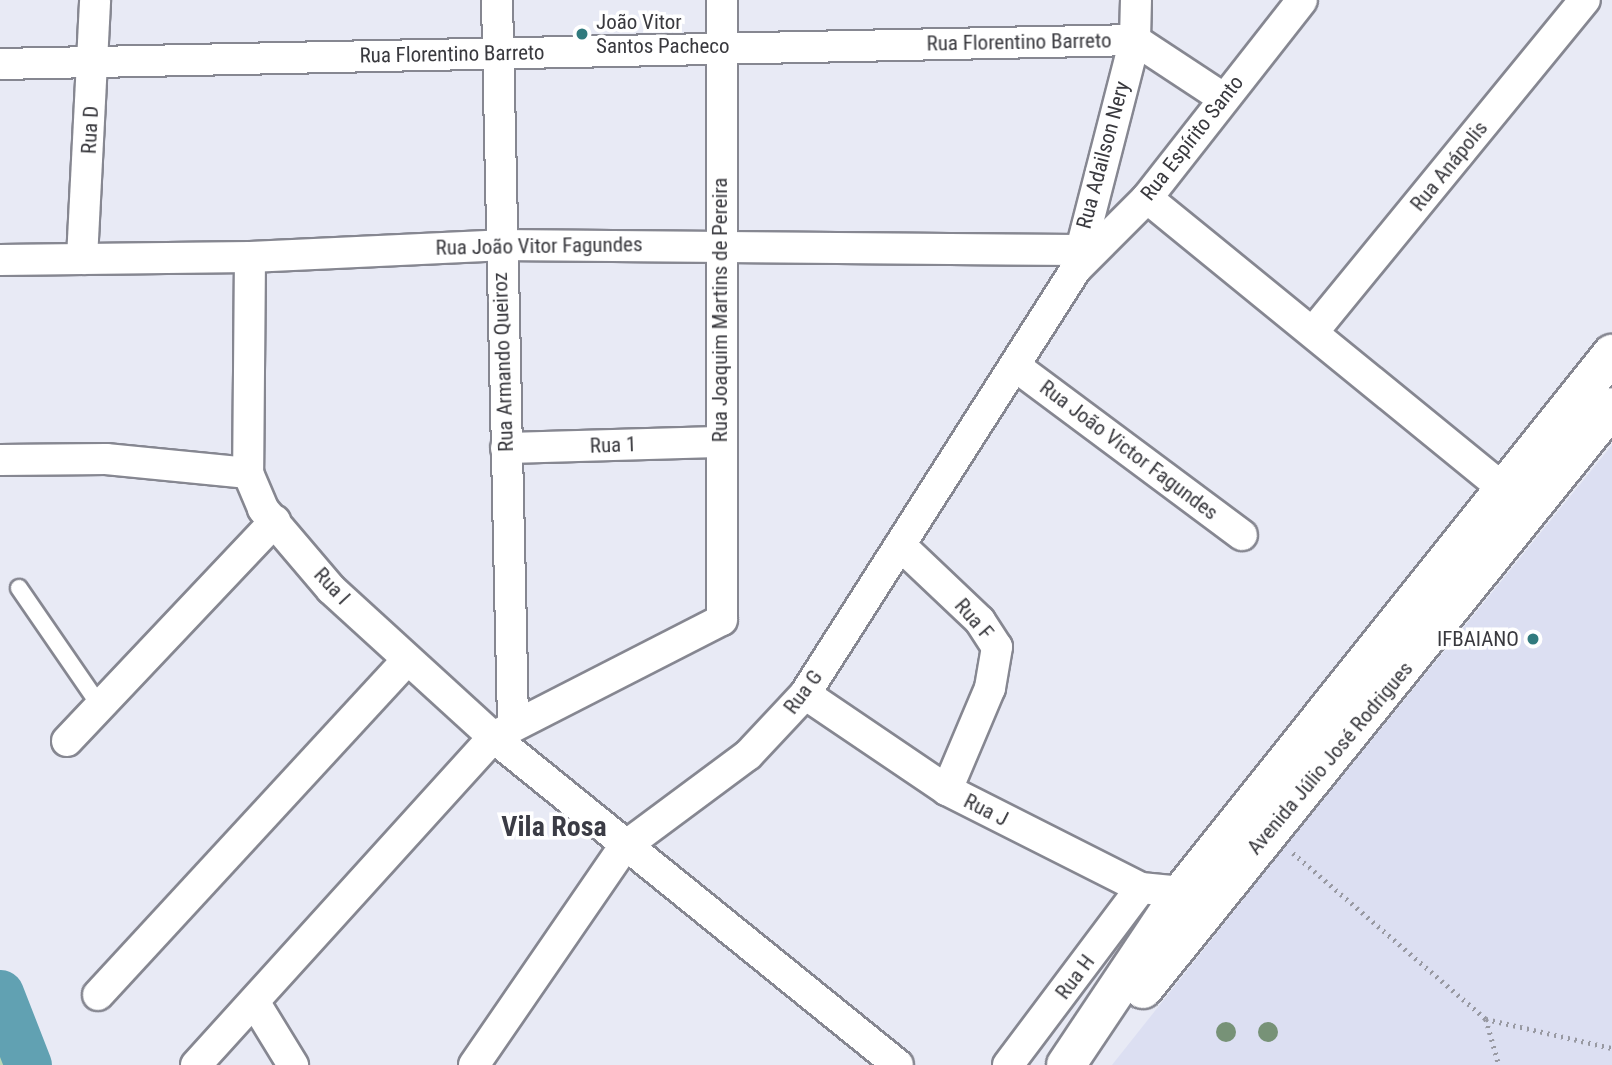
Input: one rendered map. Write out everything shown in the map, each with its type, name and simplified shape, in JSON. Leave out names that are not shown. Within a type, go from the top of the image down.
[{"type":"main road","name":"Avenida Júlio José Rodrigues","points":[[1066,1065],[1091,1033],[1102,1007],[1182,892],[1612,354]]},
{"type":"main road","name":"Avenida Júlio José Rodrigues","points":[[1091,1033],[1116,1018],[1146,986],[1265,834],[1427,643],[1612,407]]},
{"type":"street","name":"Rua D","points":[[82,259],[95,0]]},
{"type":"street","name":"Rua Armando Queiroz","points":[[497,0],[499,245],[506,448],[503,731]]},
{"type":"street","name":"Rua Joaquim Martins de Pereira","points":[[503,731],[722,620],[719,244],[722,0]]},
{"type":"street","name":"Rua Adailson Nery","points":[[1077,260],[1135,40],[1136,0]]},
{"type":"street","name":"Rua Espírito Santo","points":[[1077,260],[1147,198],[1302,0]]},
{"type":"street","name":"Rua Anápolis","points":[[1313,332],[1585,0]]},
{"type":"street","name":"Rua Florentino Barreto","points":[[0,64],[1135,40],[1223,98]]},
{"type":"street","points":[[1147,198],[1504,489]]},
{"type":"street","name":"Rua João Vitor Fagundes","points":[[0,260],[250,257],[499,245],[719,244],[1077,260]]},
{"type":"street","points":[[0,460],[106,459],[248,473],[250,257]]},
{"type":"street","name":"Rua G","points":[[474,1065],[624,846],[748,755],[805,694],[1014,366],[1077,260]]},
{"type":"street","name":"Rua João Victor Fagundes","points":[[1014,366],[1242,535]]},
{"type":"street","name":"Rua 1","points":[[506,448],[720,442]]},
{"type":"street","name":"Rua I","points":[[248,473],[255,498],[331,589],[407,660],[503,731],[624,846],[898,1065]]},
{"type":"street","points":[[67,741],[275,521]]},
{"type":"street","name":"Rua F","points":[[900,545],[980,621],[997,647],[990,688],[947,790]]},
{"type":"street","points":[[99,995],[407,660]]},
{"type":"street","name":"Rua J","points":[[805,694],[947,790],[1141,888],[1182,892]]},
{"type":"street","points":[[196,1065],[503,731]]},
{"type":"street","name":"Rua H","points":[[1008,1065],[1141,888]]},
{"type":"street","points":[[255,1003],[293,1065]]},
{"type":"lane","points":[[19,588],[100,706]]},
{"type":"path","points":[[1265,834],[1486,1019],[1612,1048]]},
{"type":"path","points":[[1486,1019],[1499,1065]]},
{"type":"shaded area","name":"IFBAIANO","points":[[1612,445],[1612,1065],[1112,1065],[1297,832]]},
{"type":"green space","points":[[0,993],[17,1024],[28,1065],[0,1065]]},
{"type":"waterway","points":[[0,993],[28,1065]]},
{"type":"place","name":"João Vitor Santos Pacheco","points":[[582,34]]},
{"type":"place","name":"IFBAIANO","points":[[1533,639]]},
{"type":"district","name":"Vila Rosa","points":[[554,827]]}]
